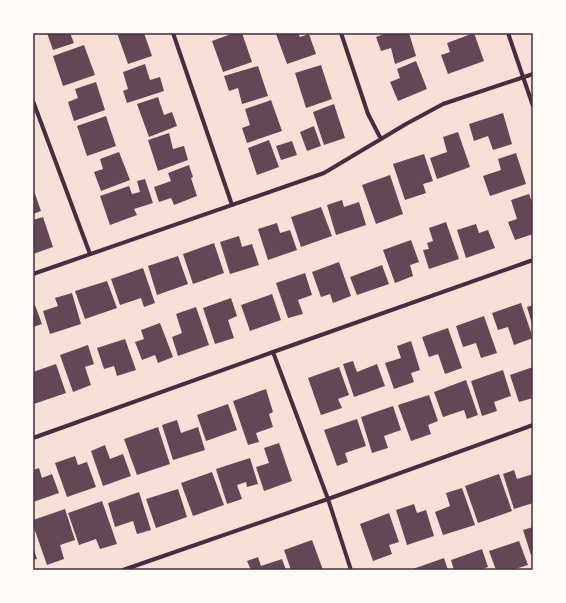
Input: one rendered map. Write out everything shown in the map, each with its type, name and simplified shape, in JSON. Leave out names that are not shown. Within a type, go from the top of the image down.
[{"type":"street","points":[[173,33],[232,205]]},
{"type":"street","points":[[341,33],[368,114],[382,139]]},
{"type":"street","points":[[508,33],[533,106]]},
{"type":"street","points":[[33,274],[324,173],[412,120],[443,104],[533,74]]},
{"type":"street","points":[[33,101],[90,254]]},
{"type":"street","points":[[33,438],[533,260]]},
{"type":"street","points":[[273,352],[328,499],[351,570]]},
{"type":"street","points":[[123,570],[328,499],[533,425]]},
{"type":"building","points":[[47,33],[70,33],[74,43],[53,50]]},
{"type":"building","points":[[117,33],[144,33],[152,56],[128,64]]},
{"type":"building","points":[[234,33],[242,33],[252,62],[223,72],[212,41]]},
{"type":"building","points":[[298,33],[300,37],[309,34],[316,54],[287,64],[276,34]]},
{"type":"building","points":[[387,33],[409,33],[416,56],[395,64],[391,48],[381,51],[376,37]]},
{"type":"building","points":[[474,33],[484,61],[448,74],[441,55],[450,52],[447,43]]},
{"type":"building","points":[[84,45],[95,75],[63,86],[53,56]]},
{"type":"building","points":[[416,61],[427,89],[398,101],[390,82],[400,78],[397,69]]},
{"type":"building","points":[[145,64],[150,80],[160,77],[164,91],[127,103],[123,91],[128,89],[123,72]]},
{"type":"building","points":[[321,65],[332,99],[306,108],[295,73]]},
{"type":"building","points":[[258,66],[268,96],[242,104],[238,88],[229,91],[224,76]]},
{"type":"building","points":[[96,82],[105,110],[74,121],[68,102],[78,98],[75,89]]},
{"type":"building","points":[[158,97],[164,115],[172,112],[177,126],[149,137],[137,104]]},
{"type":"building","points":[[271,100],[282,131],[247,143],[242,128],[250,125],[245,109]]},
{"type":"building","points":[[334,104],[345,138],[324,145],[313,112]]},
{"type":"building","points":[[503,113],[512,144],[493,150],[488,136],[474,141],[469,124]]},
{"type":"building","points":[[106,116],[116,146],[87,156],[77,126]]},
{"type":"building","points":[[314,126],[321,146],[307,151],[300,132]]},
{"type":"building","points":[[458,132],[470,167],[437,179],[430,158],[447,152],[443,137]]},
{"type":"building","points":[[169,133],[173,149],[184,146],[188,160],[158,171],[148,140]]},
{"type":"building","points":[[269,140],[279,167],[257,175],[248,148]]},
{"type":"building","points":[[292,141],[297,155],[281,160],[276,146]]},
{"type":"building","points":[[119,152],[130,180],[101,191],[94,172],[103,169],[100,159]]},
{"type":"building","points":[[516,153],[526,184],[490,196],[483,176],[501,170],[498,159]]},
{"type":"building","points":[[424,154],[433,181],[423,184],[426,193],[405,200],[393,164]]},
{"type":"building","points":[[189,165],[193,177],[191,178],[197,196],[174,205],[171,198],[159,202],[154,187],[171,181],[168,173]]},
{"type":"building","points":[[390,175],[403,214],[376,224],[362,185]]},
{"type":"building","points":[[145,179],[153,203],[134,209],[137,215],[110,225],[100,196],[129,186],[132,194],[140,192],[137,181]]},
{"type":"building","points":[[33,188],[41,211],[33,214]]},
{"type":"building","points":[[529,194],[533,205],[533,234],[515,240],[508,222],[517,219],[511,200]]},
{"type":"building","points":[[342,200],[344,207],[359,202],[366,225],[336,235],[327,205]]},
{"type":"building","points":[[321,207],[332,236],[301,247],[291,217]]},
{"type":"building","points":[[43,217],[53,247],[33,254],[33,220]]},
{"type":"building","points":[[446,222],[459,259],[429,269],[423,250],[429,249],[427,243],[433,241],[429,228]]},
{"type":"building","points":[[277,223],[280,233],[290,230],[297,250],[268,260],[258,229]]},
{"type":"building","points":[[476,224],[479,233],[488,230],[495,248],[466,258],[457,230]]},
{"type":"building","points":[[239,236],[242,247],[252,244],[259,265],[230,274],[220,242]]},
{"type":"building","points":[[411,240],[419,262],[410,265],[413,276],[395,283],[383,250]]},
{"type":"building","points":[[214,243],[224,273],[193,284],[183,254]]},
{"type":"building","points":[[178,256],[188,284],[157,295],[148,266]]},
{"type":"building","points":[[339,262],[351,296],[333,303],[330,294],[321,297],[312,272]]},
{"type":"building","points":[[382,265],[389,284],[357,295],[350,277]]},
{"type":"building","points":[[143,268],[155,303],[144,307],[141,298],[120,305],[111,279]]},
{"type":"building","points":[[305,273],[312,295],[298,300],[303,314],[288,318],[276,283]]},
{"type":"building","points":[[107,281],[117,308],[85,319],[75,291]]},
{"type":"building","points":[[72,293],[81,324],[50,334],[43,311],[58,306],[55,298]]},
{"type":"building","points":[[272,294],[281,320],[250,331],[241,305]]},
{"type":"building","points":[[231,298],[237,316],[228,320],[234,338],[215,344],[203,308]]},
{"type":"building","points":[[521,303],[533,338],[514,345],[508,327],[498,330],[492,313]]},
{"type":"building","points":[[35,305],[42,324],[33,327],[33,306]]},
{"type":"building","points":[[533,305],[533,327],[527,307]]},
{"type":"building","points":[[196,307],[209,345],[178,356],[172,337],[182,333],[176,314]]},
{"type":"building","points":[[484,316],[497,353],[481,358],[476,343],[463,347],[456,326]]},
{"type":"building","points":[[160,323],[173,357],[158,363],[155,355],[142,360],[135,342],[144,339],[141,330]]},
{"type":"building","points":[[448,328],[462,368],[445,374],[438,354],[429,357],[422,337]]},
{"type":"building","points":[[125,339],[136,370],[117,376],[114,366],[104,369],[97,348]]},
{"type":"building","points":[[411,341],[420,370],[411,373],[414,382],[394,389],[385,363],[401,358],[397,346]]},
{"type":"building","points":[[88,345],[94,364],[85,367],[91,385],[73,392],[60,355]]},
{"type":"building","points":[[353,361],[357,372],[377,364],[385,386],[354,397],[343,364]]},
{"type":"building","points":[[56,364],[66,393],[34,404],[33,372]]},
{"type":"building","points":[[339,367],[349,395],[338,399],[342,408],[321,415],[308,378]]},
{"type":"building","points":[[533,367],[533,398],[519,402],[510,375]]},
{"type":"building","points":[[503,370],[511,396],[494,402],[497,411],[482,416],[471,381]]},
{"type":"building","points":[[466,380],[478,415],[467,419],[464,410],[443,417],[434,392]]},
{"type":"building","points":[[266,389],[273,412],[269,414],[273,427],[256,433],[259,442],[248,445],[233,401]]},
{"type":"building","points":[[429,395],[438,421],[428,425],[431,434],[411,441],[398,405]]},
{"type":"building","points":[[228,404],[237,430],[206,441],[197,415]]},
{"type":"building","points":[[393,406],[401,430],[384,436],[388,448],[372,453],[361,417]]},
{"type":"building","points":[[357,419],[366,446],[345,453],[348,462],[337,466],[324,430]]},
{"type":"building","points":[[177,420],[181,433],[198,427],[205,450],[173,460],[162,425]]},
{"type":"building","points":[[158,427],[170,464],[137,475],[124,439]]},
{"type":"building","points":[[279,443],[292,481],[264,491],[256,467],[269,463],[264,448]]},
{"type":"building","points":[[105,445],[110,459],[123,454],[131,476],[103,486],[91,451]]},
{"type":"building","points":[[75,456],[78,465],[87,462],[96,487],[67,497],[55,463]]},
{"type":"building","points":[[250,458],[258,484],[247,487],[246,482],[237,485],[242,499],[227,504],[216,469]]},
{"type":"building","points":[[39,468],[42,478],[52,474],[59,493],[33,502],[33,470]]},
{"type":"building","points":[[514,470],[517,479],[533,474],[533,503],[514,509],[503,474]]},
{"type":"building","points":[[212,472],[224,505],[193,516],[181,483]]},
{"type":"building","points":[[499,474],[512,511],[478,523],[465,486]]},
{"type":"building","points":[[462,488],[475,525],[443,535],[435,512],[450,506],[446,493]]},
{"type":"building","points":[[178,489],[187,517],[156,528],[146,499]]},
{"type":"building","points":[[139,492],[151,530],[137,534],[133,521],[115,527],[108,503]]},
{"type":"building","points":[[102,501],[117,544],[100,549],[96,539],[79,545],[68,513]]},
{"type":"building","points":[[414,504],[417,513],[426,510],[434,536],[407,545],[396,510]]},
{"type":"building","points":[[65,509],[75,540],[60,545],[64,559],[47,565],[33,525],[33,520]]},
{"type":"building","points":[[389,513],[399,542],[389,545],[392,554],[373,561],[360,524]]},
{"type":"building","points":[[533,527],[533,554],[531,555],[523,530]]},
{"type":"building","points":[[312,540],[323,570],[291,570],[284,550]]},
{"type":"building","points":[[519,541],[528,565],[512,570],[496,570],[489,551]]},
{"type":"building","points":[[33,547],[37,559],[33,560]]},
{"type":"building","points":[[482,549],[488,567],[480,570],[454,570],[451,560]]},
{"type":"building","points":[[258,557],[261,566],[282,559],[286,570],[251,570],[247,561]]},
{"type":"building","points":[[444,558],[448,570],[413,570],[413,569]]}]
